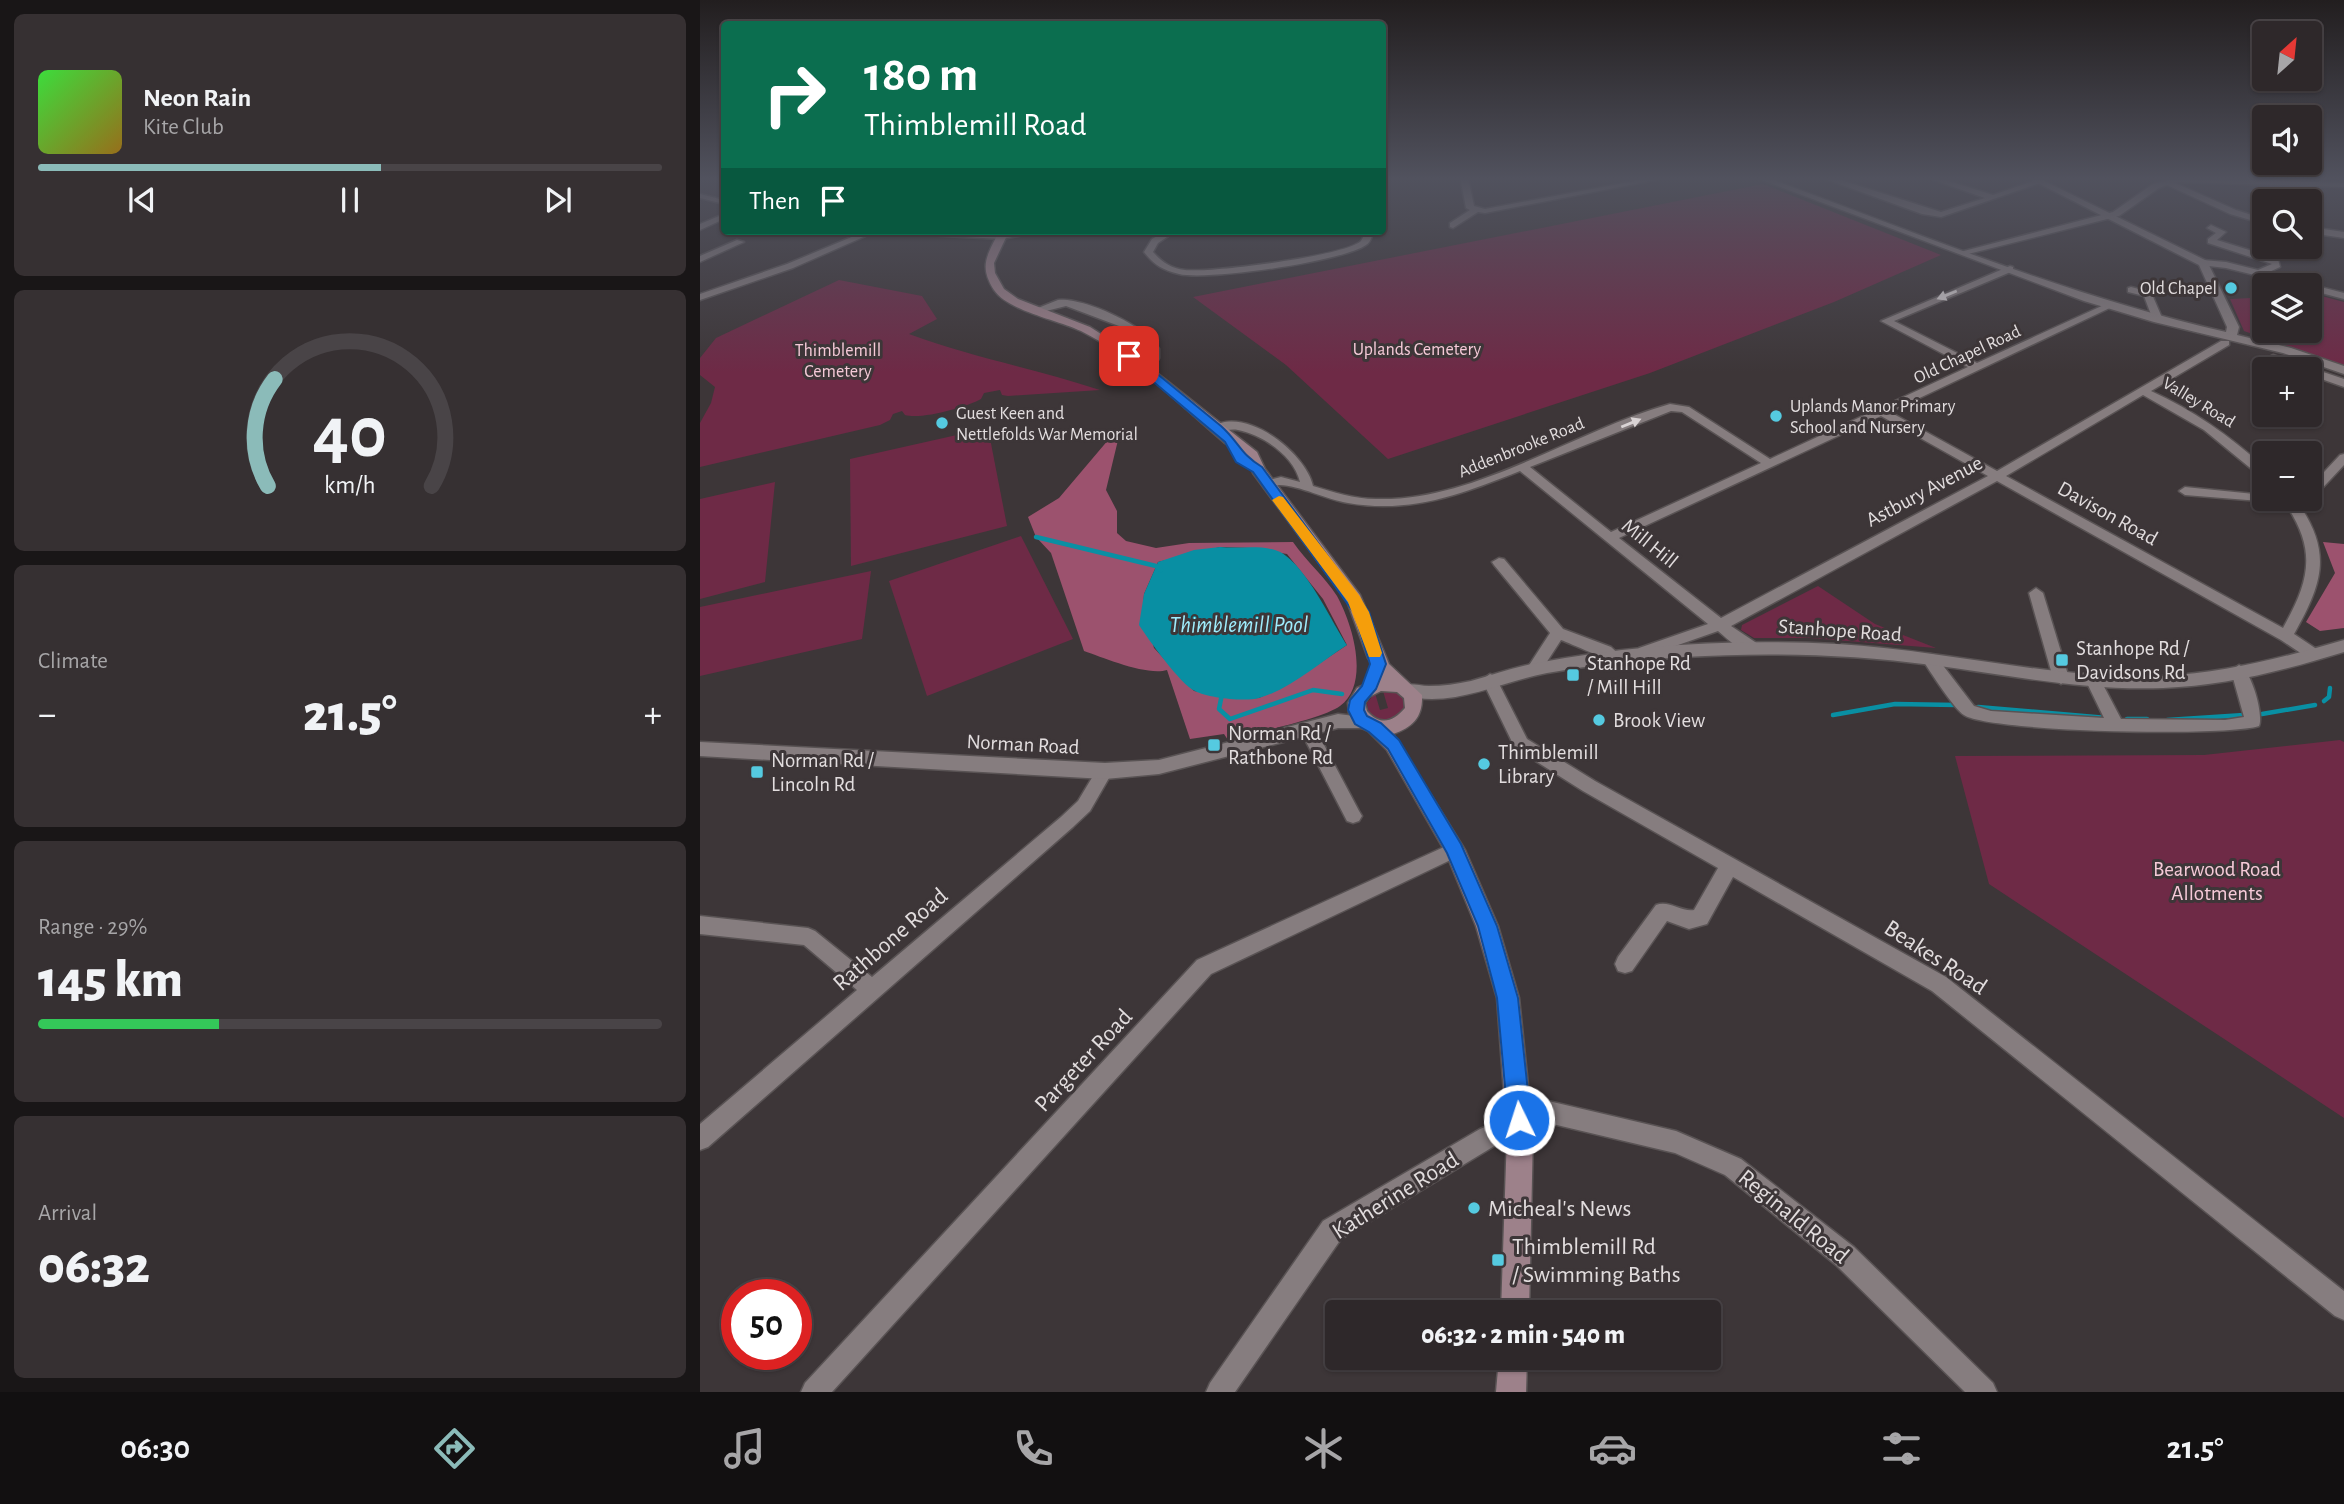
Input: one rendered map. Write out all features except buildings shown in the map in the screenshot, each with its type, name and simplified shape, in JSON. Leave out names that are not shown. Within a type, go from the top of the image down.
[{"type":"main road","points":[[1002,242],[999,271],[1008,288],[1025,305],[1086,329],[1148,370],[1230,440],[1240,459],[1258,470],[1269,484],[1354,599],[1378,664],[1387,677],[1405,688],[1415,700],[1409,718],[1395,736],[1394,745]]},
{"type":"main road","points":[[1378,664],[1368,689],[1356,704],[1358,716],[1394,745],[1454,850],[1487,926],[1508,998],[1520,1134],[1516,1300]]},
{"type":"main road","points":[[1368,689],[1385,684],[1405,688]]},
{"type":"main road","points":[[1370,725],[1395,726],[1409,718]]},
{"type":"main road","points":[[1511,1392],[1512,1370]]},
{"type":"street","points":[[703,255],[740,242]]},
{"type":"street","points":[[700,297],[790,266],[847,242]]},
{"type":"street","points":[[1155,242],[1149,253],[1152,261],[1168,270],[1204,275],[1234,272],[1351,249],[1365,242]]},
{"type":"street","points":[[1936,242],[2109,306],[2228,340],[2273,357]]},
{"type":"street","points":[[1964,252],[2005,242]]},
{"type":"street","points":[[2161,242],[2203,263],[2259,273],[2277,265],[2275,261],[2214,242]]},
{"type":"street","points":[[2203,263],[2231,324],[2228,340]]},
{"type":"street","points":[[1978,368],[1886,321],[2011,269]]},
{"type":"street","points":[[2131,290],[2148,294],[2158,320]]},
{"type":"street","points":[[2322,290],[2344,296]]},
{"type":"street","points":[[1038,310],[1061,302],[1068,303],[1134,330],[1147,338],[1154,347],[1155,357],[1148,370]]},
{"type":"street","name":"Old Chapel Road","points":[[1609,538],[2109,306]]},
{"type":"street","points":[[2228,340],[2287,350],[2344,370]]},
{"type":"street","name":"Astbury Avenue","points":[[1633,655],[1683,640],[1722,624],[1997,476],[2145,392],[2228,340]]},
{"type":"street","points":[[2322,375],[2344,383]]},
{"type":"street","name":"Valley Road","points":[[2145,392],[2194,417],[2227,440],[2252,462]]},
{"type":"street","name":"Addenbrooke Road","points":[[1269,484],[1281,481],[1345,499],[1374,503],[1407,502],[1454,493],[1670,407],[1678,407],[1769,463]]},
{"type":"street","name":"Davison Road","points":[[1882,412],[2286,635],[2313,654]]},
{"type":"street","points":[[1217,428],[1236,426],[1254,431],[1278,444],[1306,476],[1307,488]]},
{"type":"street","points":[[2322,481],[2344,458]]},
{"type":"street","name":"Mill Hill","points":[[1522,467],[1708,617],[1722,624],[1738,642],[1753,648]]},
{"type":"street","points":[[2185,491],[2252,496]]},
{"type":"street","points":[[2286,635],[2307,601],[2315,567],[2312,540],[2300,511]]},
{"type":"street","points":[[1499,562],[1558,633],[1606,651],[1614,657]]},
{"type":"street","points":[[2036,593],[2061,678]]},
{"type":"street","points":[[1534,670],[1558,633]]},
{"type":"street","name":"Stanhope Road","points":[[1405,688],[1436,694],[1534,670],[1614,657],[1797,647],[1930,659],[2061,678],[2165,682],[2239,671],[2344,646]]},
{"type":"street","points":[[1930,659],[1969,711],[1991,717],[2116,725],[2225,726],[2253,722],[2239,671]]},
{"type":"street","name":"Beakes Road","points":[[1490,680],[1521,743],[1589,786],[1939,984],[2344,1307]]},
{"type":"street","points":[[2094,681],[2116,725]]},
{"type":"street","name":"Stanhope Road","points":[[1409,718],[1436,694]]},
{"type":"street","name":"Norman Road","points":[[1338,721],[1356,704]]},
{"type":"street","name":"Norman Road","points":[[700,749],[1105,771],[1159,767],[1338,721],[1370,725]]},
{"type":"street","points":[[1308,730],[1353,816]]},
{"type":"street","name":"Rathbone Road","points":[[700,1139],[1067,822],[1084,806],[1105,771]]},
{"type":"street","name":"Pargeter Road","points":[[814,1392],[1204,967],[1454,850]]},
{"type":"street","points":[[1625,964],[1663,911],[1689,919],[1700,918],[1730,865]]},
{"type":"street","points":[[700,925],[808,937],[872,989]]},
{"type":"street","name":"Reginald Road","points":[[1519,1105],[1676,1142],[1734,1167],[1845,1256],[1984,1391]]},
{"type":"street","name":"Katherine Road","points":[[1219,1392],[1332,1230],[1488,1137],[1498,1133],[1520,1134]]},
{"type":"green space","name":"Uplands Cemetery","points":[[1471,242],[1908,242],[1941,255],[1834,302],[1650,373],[1388,459],[1286,365],[1193,297]]},
{"type":"green space","name":"Thimblemill Cemetery","points":[[839,280],[922,296],[937,319],[909,334],[956,350],[1100,390],[1008,396],[1002,395],[1000,390],[984,393],[981,399],[944,412],[912,416],[905,415],[902,411],[893,414],[890,420],[880,425],[700,467],[700,423],[711,403],[715,387],[700,375],[700,358],[716,338]]},
{"type":"green space","points":[[2322,296],[2344,302],[2344,366],[2278,343],[2322,343]]},
{"type":"green space","points":[[2251,298],[2252,334],[2244,331],[2230,299]]},
{"type":"green space","points":[[988,428],[1007,526],[851,566],[850,459]]},
{"type":"green space","points":[[775,482],[765,582],[700,599],[700,499]]},
{"type":"green space","points":[[1021,536],[1073,639],[927,696],[889,581]]},
{"type":"green space","points":[[871,571],[862,639],[700,676],[700,607]]},
{"type":"green space","points":[[1818,586],[1875,624],[1936,648],[1810,638],[1754,638],[1741,630],[1742,625]]},
{"type":"green space","points":[[1394,690],[1404,696],[1408,705],[1402,715],[1382,721],[1368,713],[1367,703],[1375,693],[1380,710],[1388,708],[1383,691]]},
{"type":"green space","name":"Bearwood Road Allotments","points":[[2340,740],[2344,742],[2344,1118],[1989,884],[1955,756],[2204,755]]},
{"type":"shaded area","points":[[1109,439],[1118,440],[1106,490],[1117,511],[1117,533],[1126,541],[1156,548],[1189,543],[1293,542],[1337,596],[1348,621],[1357,668],[1355,683],[1349,696],[1331,711],[1287,725],[1228,740],[1224,734],[1190,739],[1167,670],[1148,671],[1084,651],[1051,553],[1036,537],[1028,517],[1059,498]],"holes":[[[1220,547],[1251,548],[1287,554],[1323,599],[1347,645],[1293,681],[1259,698],[1236,699],[1194,691],[1154,648],[1143,608],[1144,594],[1158,562]]]},
{"type":"shaded area","points":[[2323,542],[2344,544],[2344,628],[2320,631],[2306,622],[2335,573]]},
{"type":"water","name":"Thimblemill Pool","points":[[1255,547],[1275,550],[1285,555],[1316,591],[1347,645],[1294,682],[1259,698],[1245,700],[1217,697],[1189,687],[1165,661],[1139,625],[1144,594],[1158,562],[1194,550]]},
{"type":"waterway","points":[[1036,537],[1156,566],[1161,570]]},
{"type":"waterway","points":[[2324,701],[2329,697],[2330,688]]},
{"type":"waterway","points":[[1222,694],[1219,709],[1230,719],[1313,690],[1342,694]]},
{"type":"waterway","points":[[1833,715],[1895,704],[1957,705]]},
{"type":"waterway","points":[[2262,714],[2315,705]]},
{"type":"waterway","points":[[1978,707],[2107,718]]},
{"type":"waterway","points":[[2167,720],[2244,715]]},
{"type":"waterway","points":[[2127,719],[2147,719]]},
{"type":"slow traffic","points":[[1279,500],[1354,599],[1375,653]]},
{"type":"place","name":"Old Chapel","points":[[2231,288]]},
{"type":"place","name":"Uplands Manor Primary School and Nursery","points":[[1776,416]]},
{"type":"place","name":"Guest Keen and Nettlefolds War Memorial","points":[[942,423]]},
{"type":"place","name":"Stanhope Rd / Davidsons Rd","points":[[2062,660]]},
{"type":"place","name":"Stanhope Rd / Mill Hill","points":[[1573,675]]},
{"type":"place","name":"Brook View","points":[[1599,720]]},
{"type":"place","name":"Norman Rd / Rathbone Rd","points":[[1214,745]]},
{"type":"place","name":"Thimblemill Library","points":[[1484,764]]},
{"type":"place","name":"Norman Rd / Lincoln Rd","points":[[757,772]]},
{"type":"place","name":"Micheal's News","points":[[1474,1208]]},
{"type":"place","name":"Thimblemill Rd / Swimming Baths","points":[[1498,1260]]},
{"type":"route","points":[[1129,356],[1217,428],[1230,440],[1234,453],[1258,470],[1361,612],[1378,664],[1368,689],[1356,704],[1356,710],[1361,720],[1375,727],[1394,745],[1454,850],[1487,926],[1508,998],[1519,1120]]}]
